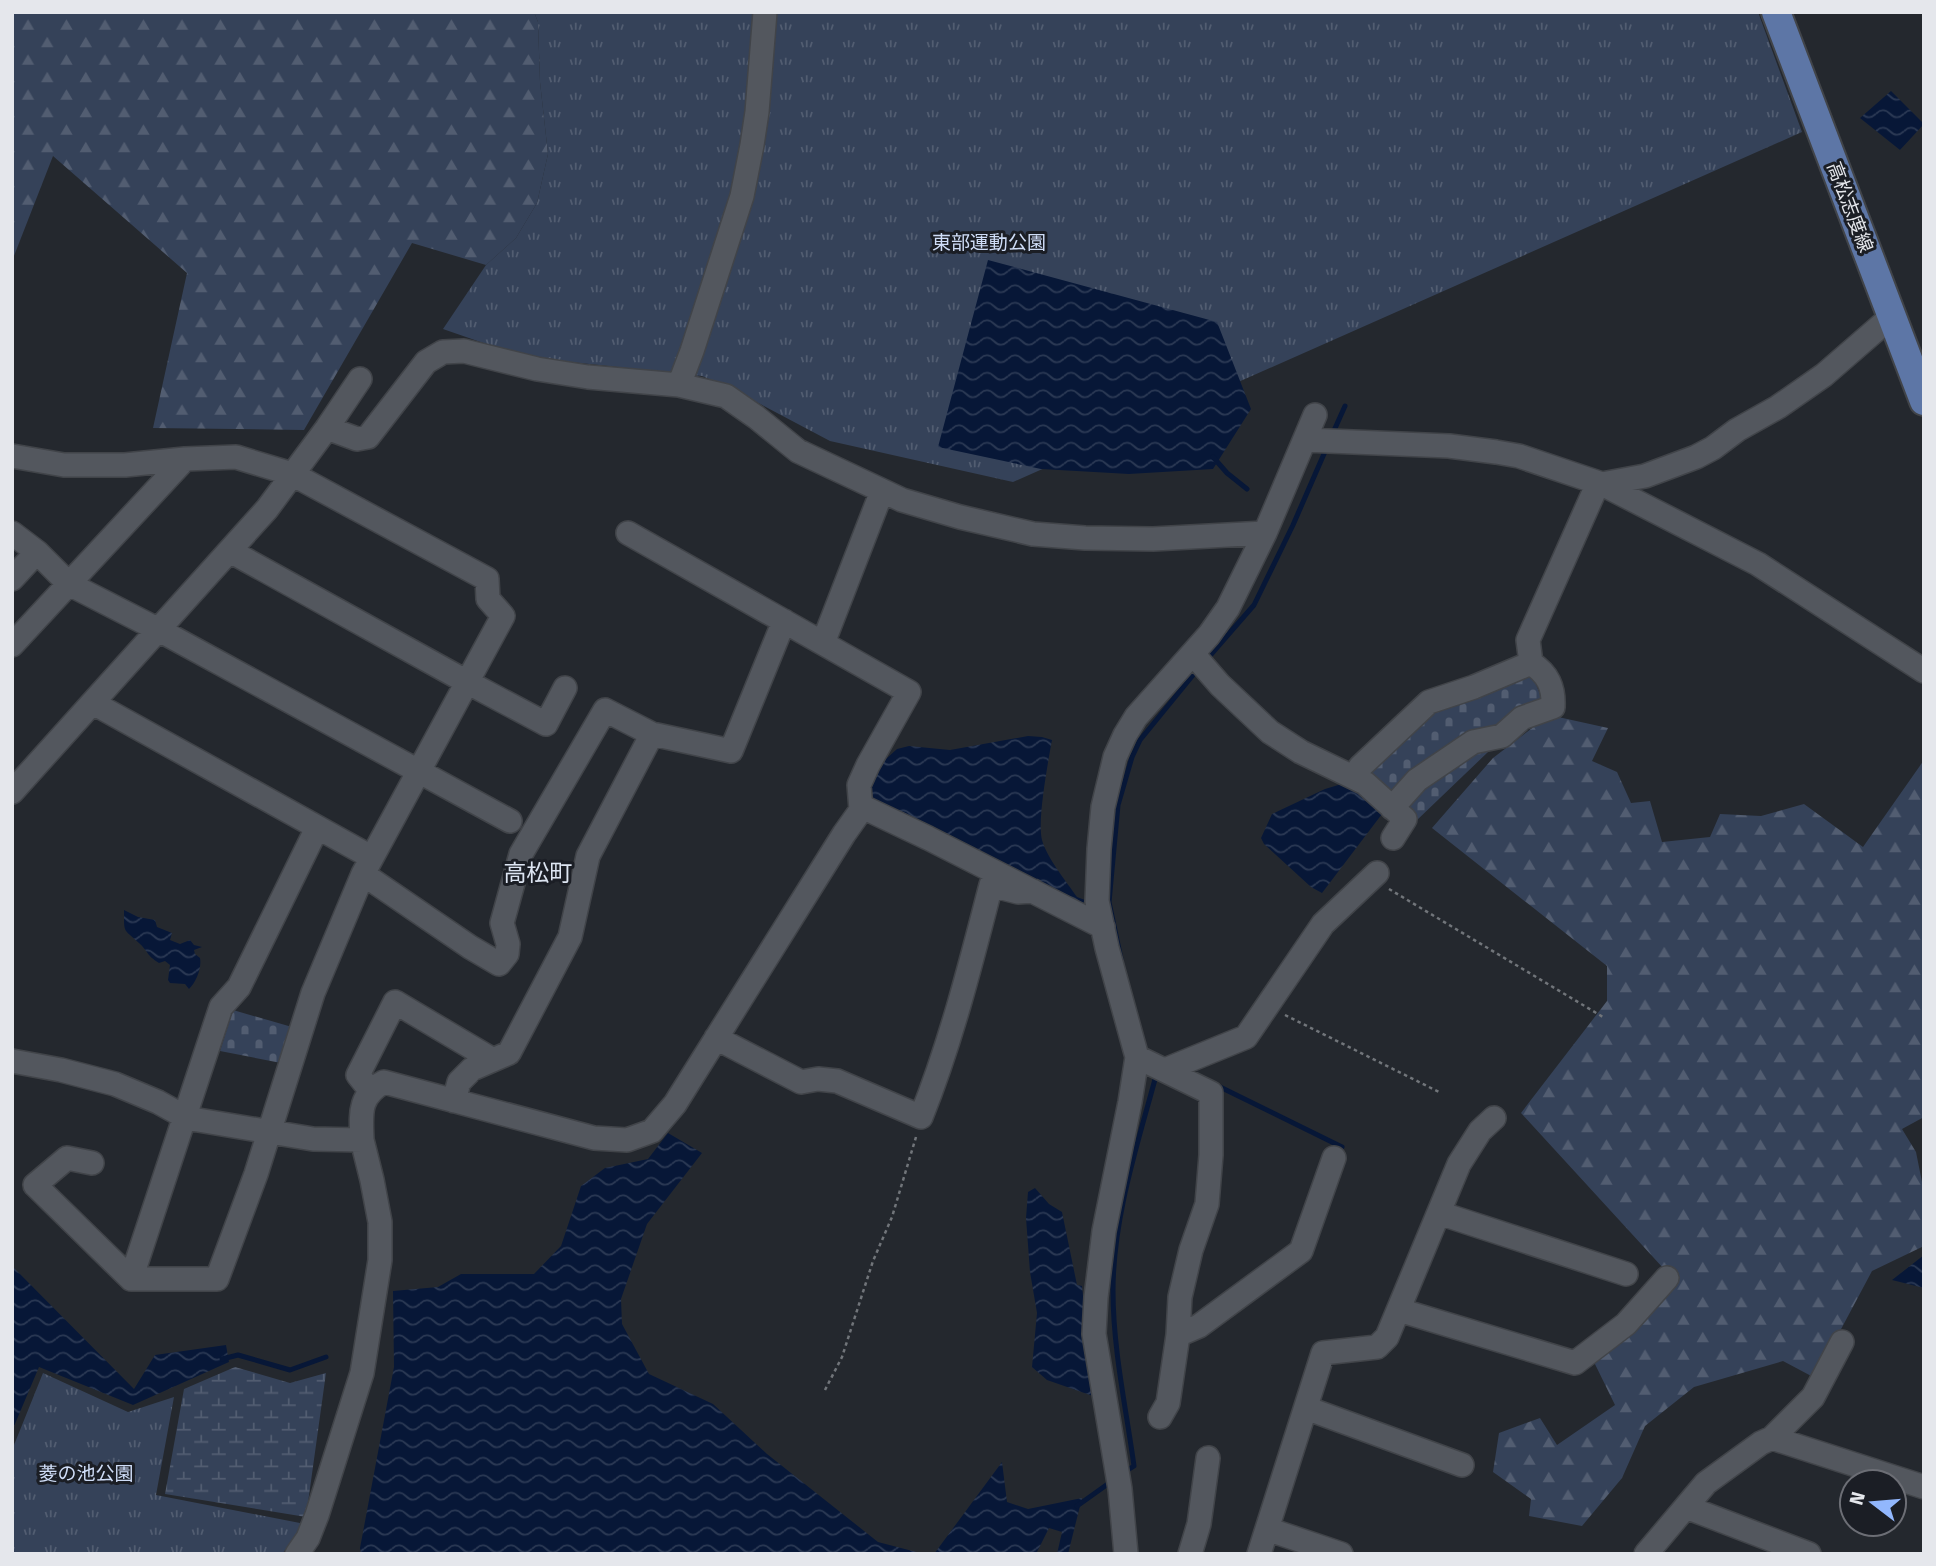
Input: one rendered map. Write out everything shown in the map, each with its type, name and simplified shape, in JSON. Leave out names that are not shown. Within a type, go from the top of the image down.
[{"type":"main road","name":"高松志度線","points":[[1776,12],[1924,401]]},
{"type":"street","points":[[679,385],[742,196],[757,112],[765,12]]},
{"type":"street","points":[[1600,484],[1645,476],[1713,448],[1824,375],[1892,316]]},
{"type":"street","points":[[327,428],[357,439],[368,437],[426,362],[443,352],[464,351],[537,369],[588,377],[679,385],[726,396],[757,417],[798,452],[902,500],[1033,534],[1153,539],[1265,533]]},
{"type":"street","points":[[12,792],[267,509],[360,379]]},
{"type":"street","points":[[1126,1554],[1120,1489],[1094,1334],[1104,1231],[1137,1057],[1097,901],[1103,807],[1115,757],[1125,735],[1136,718],[1209,635],[1228,608],[1265,533],[1315,415]]},
{"type":"street","points":[[1305,440],[1449,446],[1496,452],[1518,456],[1600,484],[1758,564],[1924,671]]},
{"type":"street","points":[[17,463],[125,465],[236,457],[292,474],[487,579],[488,599],[503,616],[367,865],[313,993],[256,1174],[217,1279],[131,1279],[35,1185],[67,1158],[92,1163]]},
{"type":"street","points":[[12,645],[185,459]]},
{"type":"street","points":[[1531,663],[1528,640],[1600,484]]},
{"type":"street","points":[[823,643],[882,491]]},
{"type":"street","points":[[12,533],[37,552],[69,584],[510,821]]},
{"type":"street","points":[[297,1554],[309,1538],[362,1373],[380,1259],[380,1222],[362,1140],[361,1112],[370,1090],[384,1082],[594,1138],[627,1140],[652,1131],[675,1104],[861,810],[859,785],[909,692],[628,533]]},
{"type":"street","points":[[230,551],[546,723],[565,688]]},
{"type":"street","points":[[12,579],[37,552]]},
{"type":"street","points":[[93,703],[317,828],[470,947],[499,964],[506,954],[508,944],[502,923],[521,854],[605,710],[652,734],[731,751],[784,621]]},
{"type":"street","points":[[1193,654],[1220,685],[1270,732],[1301,752],[1365,783],[1405,819],[1393,838]]},
{"type":"street","points":[[1357,779],[1360,767],[1429,702],[1531,663]]},
{"type":"street","points":[[1392,808],[1417,780],[1474,742],[1502,736],[1522,718],[1553,707],[1550,682],[1542,670],[1531,663]]},
{"type":"street","points":[[454,1101],[459,1082],[472,1069],[509,1052],[570,937],[588,856],[652,734]]},
{"type":"street","points":[[861,810],[867,809],[1102,926]]},
{"type":"street","points":[[131,1279],[221,1007],[239,988],[317,828]]},
{"type":"street","points":[[1165,1070],[1246,1037],[1323,925],[1374,875]]},
{"type":"street","points":[[716,1038],[801,1082],[818,1079],[838,1081],[920,1117],[935,1082],[991,885],[1017,892],[1033,891]]},
{"type":"street","points":[[370,1090],[358,1075],[395,1002],[492,1060]]},
{"type":"street","points":[[1137,1057],[1211,1093],[1211,1155],[1207,1204],[1191,1250],[1180,1297],[1178,1335],[1168,1403],[1160,1418]]},
{"type":"street","points":[[12,1061],[114,1084],[158,1102],[185,1117],[313,1139],[362,1140]]},
{"type":"street","points":[[1259,1554],[1323,1353],[1377,1347],[1387,1337],[1459,1164],[1480,1130],[1494,1118]]},
{"type":"street","points":[[1178,1335],[1199,1326],[1301,1251],[1334,1158]]},
{"type":"street","points":[[1439,1213],[1626,1274]]},
{"type":"street","points":[[1398,1310],[1575,1363],[1626,1324],[1667,1278]]},
{"type":"street","points":[[1646,1554],[1706,1483],[1772,1438],[1813,1397],[1842,1342]]},
{"type":"street","points":[[1306,1408],[1461,1465]]},
{"type":"street","points":[[1772,1438],[1924,1487]]},
{"type":"street","points":[[1190,1554],[1199,1524],[1208,1458]]},
{"type":"street","points":[[1686,1507],[1809,1554]]},
{"type":"street","points":[[1267,1529],[1341,1554]]},
{"type":"path","points":[[1374,875],[1604,1017]]},
{"type":"path","points":[[1267,1006],[1439,1092]]},
{"type":"path","points":[[825,1390],[842,1357],[873,1261],[892,1217],[920,1117]]},
{"type":"green space","points":[[12,12],[534,12],[538,22],[540,82],[548,154],[537,203],[516,238],[486,265],[412,243],[304,430],[153,428],[187,273],[53,156],[12,261]]},
{"type":"green space","name":"東部運動公園","points":[[534,12],[1758,12],[1802,132],[1013,482],[830,441],[702,376],[524,357],[443,329],[486,265],[516,238],[537,203],[548,154],[540,82],[538,22]]},
{"type":"green space","points":[[1530,669],[1543,702],[1530,728],[1488,752],[1416,821],[1390,797],[1366,767],[1428,708]]},
{"type":"green space","points":[[1549,715],[1608,728],[1592,761],[1617,772],[1631,803],[1650,801],[1662,842],[1710,837],[1720,814],[1761,816],[1804,804],[1863,847],[1924,760],[1924,1117],[1902,1129],[1916,1152],[1924,1192],[1924,1246],[1872,1271],[1815,1378],[1783,1361],[1694,1387],[1645,1426],[1622,1478],[1582,1526],[1529,1516],[1531,1499],[1493,1472],[1499,1433],[1540,1418],[1557,1445],[1615,1405],[1593,1360],[1675,1281],[1521,1113],[1607,1001],[1607,966],[1432,828],[1493,758]]},
{"type":"green space","points":[[233,1010],[292,1027],[281,1063],[220,1051]]},
{"type":"green space","points":[[235,1367],[290,1383],[326,1373],[306,1517],[165,1494],[184,1389]]},
{"type":"green space","name":"菱の池公園","points":[[43,1373],[128,1412],[174,1397],[156,1495],[305,1524],[282,1554],[12,1554],[12,1450]]},
{"type":"water","points":[[1891,91],[1924,124],[1900,150],[1860,118]]},
{"type":"water","points":[[988,260],[1217,322],[1251,409],[1213,469],[1129,474],[1041,469],[938,447]]},
{"type":"water","points":[[1028,736],[1052,740],[1042,806],[1042,840],[1062,877],[1077,897],[1085,900],[1080,907],[870,798],[870,778],[877,767],[897,749],[909,746],[950,750]]},
{"type":"water","points":[[1345,783],[1374,803],[1382,814],[1322,893],[1311,887],[1264,844],[1261,838],[1272,814],[1325,789]]},
{"type":"water","points":[[124,910],[138,917],[155,920],[157,927],[172,933],[170,940],[180,944],[190,940],[194,945],[202,947],[194,950],[200,958],[200,966],[189,989],[185,984],[170,983],[170,965],[165,961],[159,963],[155,960],[127,932]]},
{"type":"water","points":[[668,1133],[702,1153],[647,1224],[621,1299],[622,1324],[649,1374],[713,1404],[767,1454],[878,1542],[924,1554],[361,1554],[394,1367],[393,1291],[438,1287],[461,1274],[534,1274],[561,1246],[581,1186],[605,1168],[648,1159]]},
{"type":"water","points":[[1035,1188],[1049,1204],[1062,1212],[1077,1285],[1082,1286],[1093,1396],[1047,1380],[1032,1367],[1037,1313],[1030,1272],[1026,1218],[1028,1192]]},
{"type":"water","points":[[1924,1255],[1924,1288],[1892,1280]]},
{"type":"water","points":[[12,1266],[134,1389],[155,1355],[226,1345],[229,1362],[133,1405],[39,1367],[12,1431]]},
{"type":"water","points":[[1002,1462],[1007,1502],[1028,1509],[1082,1498],[1068,1554],[1057,1554],[1062,1532],[1049,1528],[1036,1554],[934,1554]]},
{"type":"waterway","points":[[1332,435],[1345,406]]},
{"type":"waterway","points":[[1207,659],[1254,605],[1327,447]]},
{"type":"waterway","points":[[1213,457],[1247,489]]},
{"type":"waterway","points":[[1121,959],[1109,902],[1118,805],[1132,757],[1140,740],[1198,669]]},
{"type":"waterway","points":[[1123,1473],[1134,1466],[1115,1335],[1114,1263],[1128,1180],[1157,1072]]},
{"type":"waterway","points":[[1216,1085],[1342,1147]]},
{"type":"waterway","points":[[222,1359],[238,1355],[290,1370],[326,1357]]},
{"type":"waterway","points":[[1077,1506],[1112,1481]]},
{"type":"district","name":"高松町","points":[[538,873]]}]
